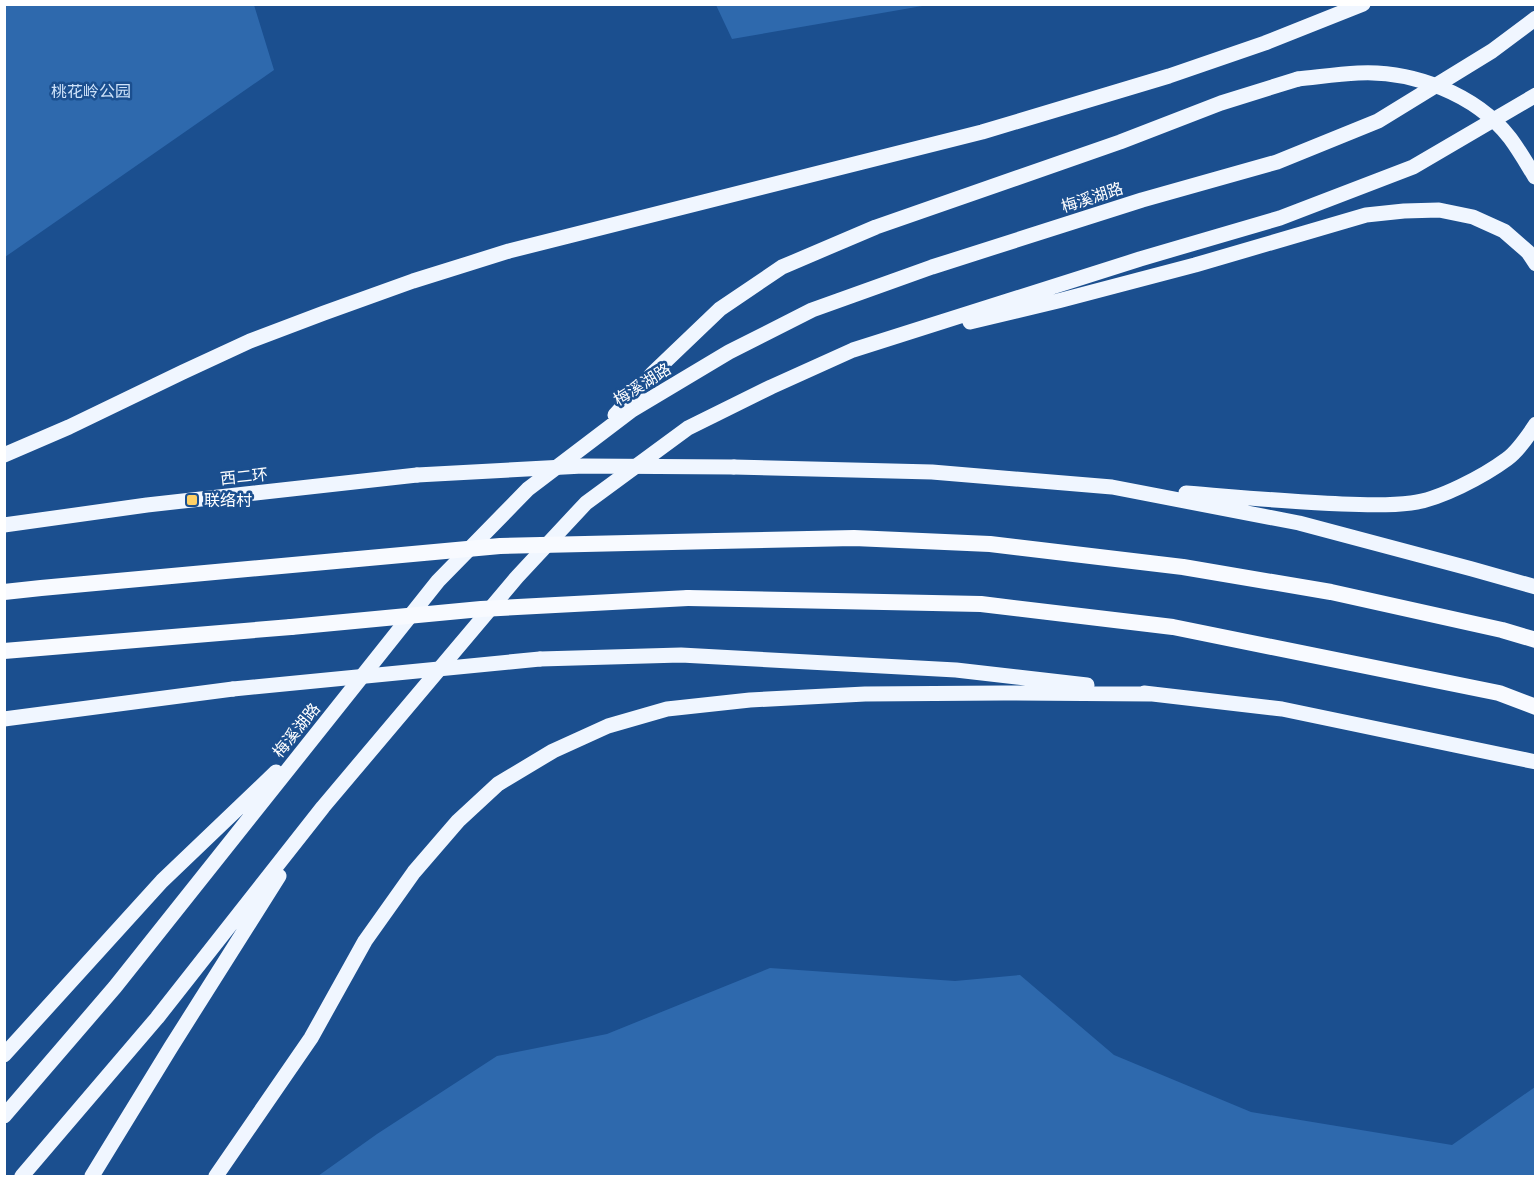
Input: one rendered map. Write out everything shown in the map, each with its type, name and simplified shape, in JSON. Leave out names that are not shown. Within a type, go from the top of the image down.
[{"type":"highway","points":[[4,592],[500,546],[854,538],[990,544],[1183,567],[1331,592],[1502,630],[1536,640]]},
{"type":"highway","points":[[4,651],[481,609],[688,598],[981,604],[1173,627],[1499,693],[1536,707]]},
{"type":"main road","points":[[4,455],[69,427],[250,341],[412,281],[509,251],[982,132],[1169,76],[1265,43],[1363,4]]},
{"type":"main road","name":"梅溪湖路","points":[[4,1116],[115,987],[438,581],[528,489],[632,410],[719,358],[812,310],[932,267],[1142,200],[1277,162],[1378,121],[1492,51],[1536,18]]},
{"type":"main road","points":[[592,440],[652,374],[720,309],[782,267],[876,227],[1221,103],[1298,79],[1359,72],[1404,76],[1448,90],[1481,108],[1510,137],[1535,178]]},
{"type":"main road","points":[[22,1176],[157,1018],[323,807],[517,577],[586,503],[688,428],[771,387],[854,350],[1140,259],[1280,218],[1413,167],[1536,95]]},
{"type":"main road","points":[[854,350],[1047,304],[1184,268],[1365,215],[1404,210],[1439,210],[1473,217],[1504,231],[1528,252],[1536,264]]},
{"type":"main road","points":[[1112,487],[1316,503],[1382,505],[1413,503],[1440,496],[1478,477],[1508,458],[1536,424]]},
{"type":"main road","name":"西二环","points":[[4,525],[147,505],[417,475],[583,466],[932,472],[1112,487]]},
{"type":"main road","points":[[1112,487],[1299,523],[1536,587]]},
{"type":"main road","points":[[4,720],[233,689],[540,659],[681,655],[957,670],[1282,709],[1536,762]]},
{"type":"main road","points":[[216,1176],[311,1038],[365,941],[414,872],[458,821],[498,784],[553,751],[608,726],[667,710],[750,699],[865,694],[1152,694]]},
{"type":"main road","points":[[4,1055],[162,881],[319,730]]},
{"type":"main road","points":[[92,1176],[323,807]]},
{"type":"green space","name":"桃花岭公园","points":[[5,4],[254,5],[274,70],[5,257]]},
{"type":"green space","points":[[716,5],[928,5],[732,39]]},
{"type":"green space","points":[[770,968],[955,981],[1020,975],[1114,1055],[1251,1112],[1452,1145],[1535,1087],[1535,1176],[318,1176],[377,1134],[497,1056],[607,1034]]},
{"type":"place","name":"联络村","points":[[192,500]]}]
